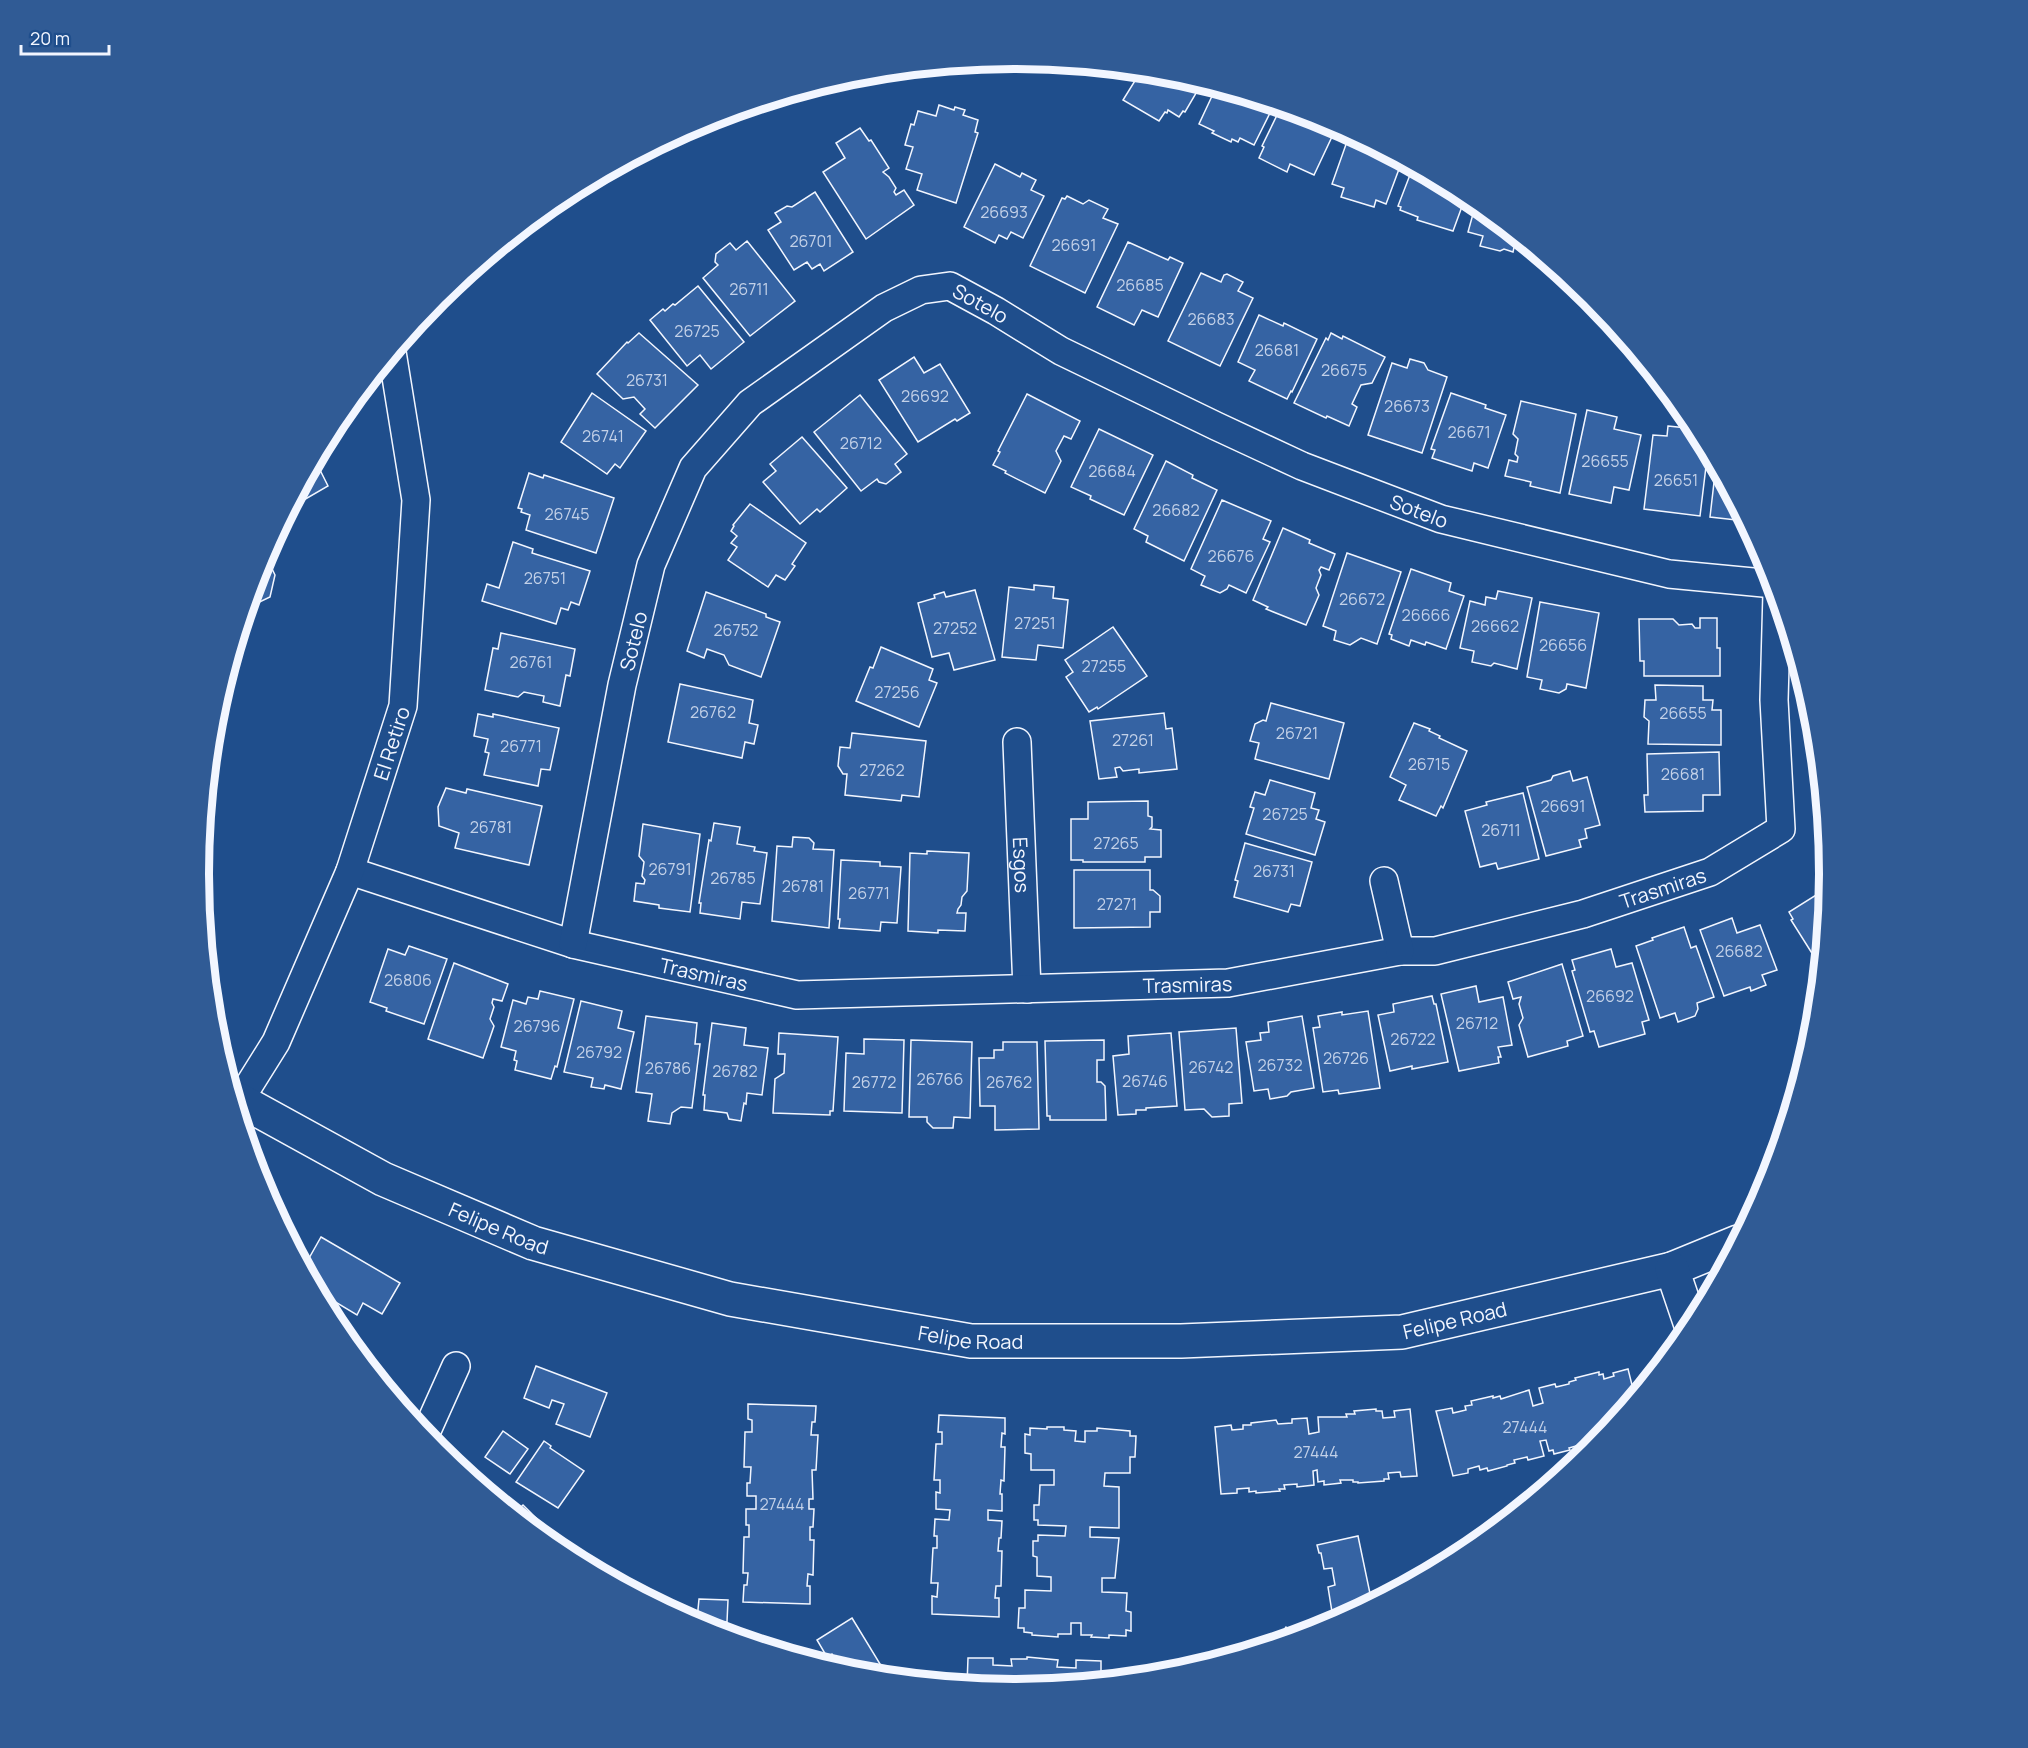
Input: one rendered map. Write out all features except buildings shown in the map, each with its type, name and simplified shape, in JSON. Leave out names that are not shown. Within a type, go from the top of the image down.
[{"type":"main road","name":"Felipe Road","points":[[244,1106],[383,1179],[534,1243],[730,1299],[971,1341],[1181,1341],[1402,1332],[1672,1269],[1727,1246]]},
{"type":"main road","points":[[1672,1269],[1687,1314]]},
{"type":"street","name":"Sotelo","points":[[573,944],[622,685],[651,565],[693,468],[750,403],[884,308],[921,290],[951,286],[1061,351],[1216,426],[1302,466],[1441,519],[1669,574],[1764,583]]},
{"type":"street","name":"El Retiro","points":[[240,1096],[276,1042],[350,871],[403,706],[416,500],[394,362]]},
{"type":"street","name":"Trasmiras","points":[[350,871],[573,944],[797,995],[1228,983],[1400,951],[1435,951],[1583,914],[1710,872],[1781,829],[1774,700],[1776,616]]},
{"type":"street","name":"Esgos","points":[[1017,741],[1027,989]]},
{"type":"street","points":[[1384,881],[1400,951]]},
{"type":"street","points":[[429,1426],[456,1366]]}]
